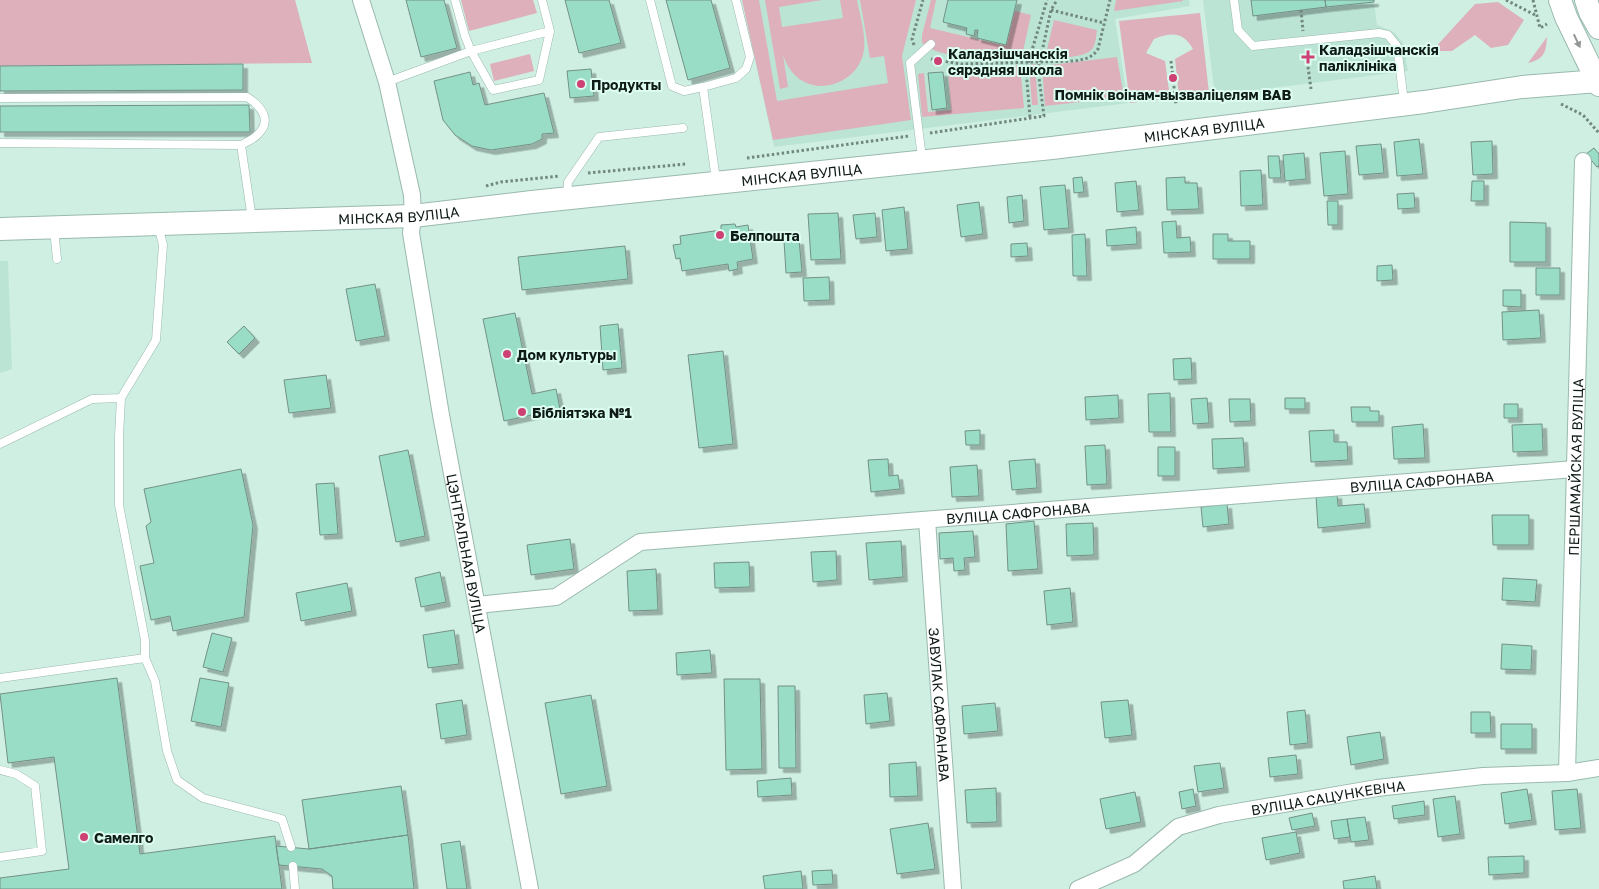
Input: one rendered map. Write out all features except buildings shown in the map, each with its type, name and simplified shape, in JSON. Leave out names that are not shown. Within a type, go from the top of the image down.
[{"type":"street","name":"ЦЭНТРАЛЬНАЯ ВУЛІЦА","points":[[361,0],[387,82],[412,195],[413,216],[411,233],[441,415],[530,889]]},
{"type":"street","points":[[1560,0],[1566,18],[1598,83]]},
{"type":"street","points":[[1586,0],[1599,28]]},
{"type":"street","name":"МІНСКАЯ ВУЛІЦА","points":[[0,229],[413,216],[922,160],[1052,148],[1404,104],[1522,86],[1598,83]]},
{"type":"street","name":"ПЕРШАМАЙСКАЯ ВУЛІЦА","points":[[1567,773],[1583,161]]},
{"type":"street","name":"ВУЛІЦА САФРОНАВА","points":[[476,605],[556,597],[640,542],[1575,469]]},
{"type":"street","name":"ЗАВУЛАК САФРАНАВА","points":[[927,520],[953,889]]},
{"type":"street","name":"ВУЛІЦА САЦУНКЕВІЧА","points":[[1078,889],[1134,864],[1178,827],[1219,815],[1377,788],[1483,776],[1567,773],[1599,768]]},
{"type":"lane","points":[[454,0],[465,36],[493,90],[539,80],[550,30],[542,0]]},
{"type":"lane","points":[[650,0],[672,86],[684,91],[736,78],[746,69],[750,57],[736,0]]},
{"type":"lane","points":[[1234,0],[1238,30],[1253,46],[1378,33],[1388,35],[1397,46],[1404,104]]},
{"type":"lane","points":[[387,82],[472,51],[550,30]]},
{"type":"lane","points":[[922,160],[910,63],[931,44]]},
{"type":"lane","points":[[703,87],[717,182]]},
{"type":"lane","points":[[0,98],[247,96],[259,104],[264,115],[264,127],[256,136],[241,145],[0,143]]},
{"type":"lane","points":[[567,198],[568,182],[599,137],[683,128]]},
{"type":"lane","points":[[241,145],[252,220]]},
{"type":"lane","points":[[158,224],[163,245],[156,340],[121,398],[119,436],[119,505],[145,640],[146,658],[155,681],[167,751],[177,780],[202,798],[282,819],[291,847]]},
{"type":"lane","points":[[54,227],[56,259]]},
{"type":"lane","points":[[0,444],[92,399],[121,398]]},
{"type":"lane","points":[[0,678],[146,658]]},
{"type":"lane","points":[[0,770],[16,774],[35,786],[42,851],[0,857]]},
{"type":"lane","points":[[293,866],[295,889]]},
{"type":"path","points":[[923,0],[912,39],[915,48],[926,58],[961,64],[1075,61],[1089,58],[1098,49],[1110,0]]},
{"type":"path","points":[[1048,0],[1026,70],[1030,117],[1044,116],[1038,70],[1051,10],[1057,0]]},
{"type":"path","points":[[1506,0],[1537,16]]},
{"type":"path","points":[[1533,0],[1540,28],[1547,24]]},
{"type":"path","points":[[1051,10],[1104,23]]},
{"type":"path","points":[[1171,61],[1176,104]]},
{"type":"path","points":[[1561,104],[1584,115],[1599,133]]},
{"type":"shaded area","points":[[0,0],[295,0],[312,63],[0,66]]},
{"type":"shaded area","points":[[461,0],[533,0],[537,13],[469,31]]},
{"type":"shaded area","name":"Каладзішчанскія сярэдняя школа","points":[[742,0],[1189,0],[1190,6],[1115,19],[1128,103],[774,147]]},
{"type":"shaded area","points":[[742,0],[759,0],[777,101],[888,83],[884,56],[870,58],[860,0],[916,0],[902,56],[911,120],[773,140]]},
{"type":"shaded area","points":[[765,0],[822,0],[779,7],[782,27],[843,18],[840,0],[857,0],[863,31],[864,50],[854,72],[834,84],[812,85],[801,80],[792,72],[783,55],[788,87],[780,89]]},
{"type":"shaded area","points":[[931,0],[936,0],[930,28],[1002,45],[1011,10],[1031,15],[1022,56],[966,57],[944,54],[922,43],[922,35]]},
{"type":"shaded area","points":[[1116,0],[1183,0],[1183,1],[1114,11]]},
{"type":"shaded area","name":"Каладзішчанскія паліклініка","points":[[1203,0],[1325,0],[1327,7],[1374,2],[1377,25],[1394,32],[1403,43],[1408,71],[1215,95]]},
{"type":"shaded area","points":[[1498,2],[1524,20],[1508,45],[1491,48],[1475,35],[1452,51],[1432,51],[1475,4]]},
{"type":"shaded area","points":[[1200,13],[1209,93],[1179,97],[1175,59],[1193,49],[1185,39],[1176,35],[1166,35],[1154,39],[1146,53],[1165,61],[1170,98],[1130,103],[1119,21]]},
{"type":"shaded area","points":[[1054,20],[1097,30],[1093,47],[1088,52],[1077,56],[1045,58]]},
{"type":"shaded area","points":[[1547,37],[1546,47],[1541,57],[1528,63]]},
{"type":"shaded area","points":[[530,54],[534,71],[494,81],[490,64]]},
{"type":"shaded area","points":[[1117,57],[1124,97],[1045,106],[1042,66]]},
{"type":"shaded area","points":[[1035,64],[1038,105],[1032,105],[1029,65]]},
{"type":"shaded area","points":[[1020,65],[1024,108],[922,117],[918,74],[924,73],[928,112],[951,110],[948,72]]},
{"type":"shaded area","points":[[0,261],[8,261],[12,369],[0,373]]},
{"type":"place","name":"Каладзішчанскія паліклініка","points":[[1308,57]]},
{"type":"place","name":"Каладзішчанскія сярэдняя школа","points":[[938,61]]},
{"type":"place","name":"Помнік воінам-вызваліцелям ВАВ","points":[[1173,78]]},
{"type":"place","name":"Продукты","points":[[581,84]]},
{"type":"place","name":"Белпошта","points":[[720,235]]},
{"type":"place","name":"Дом культуры","points":[[507,354]]},
{"type":"place","name":"Бібліятэка №1","points":[[522,412]]},
{"type":"place","name":"Самелго","points":[[84,837]]}]
